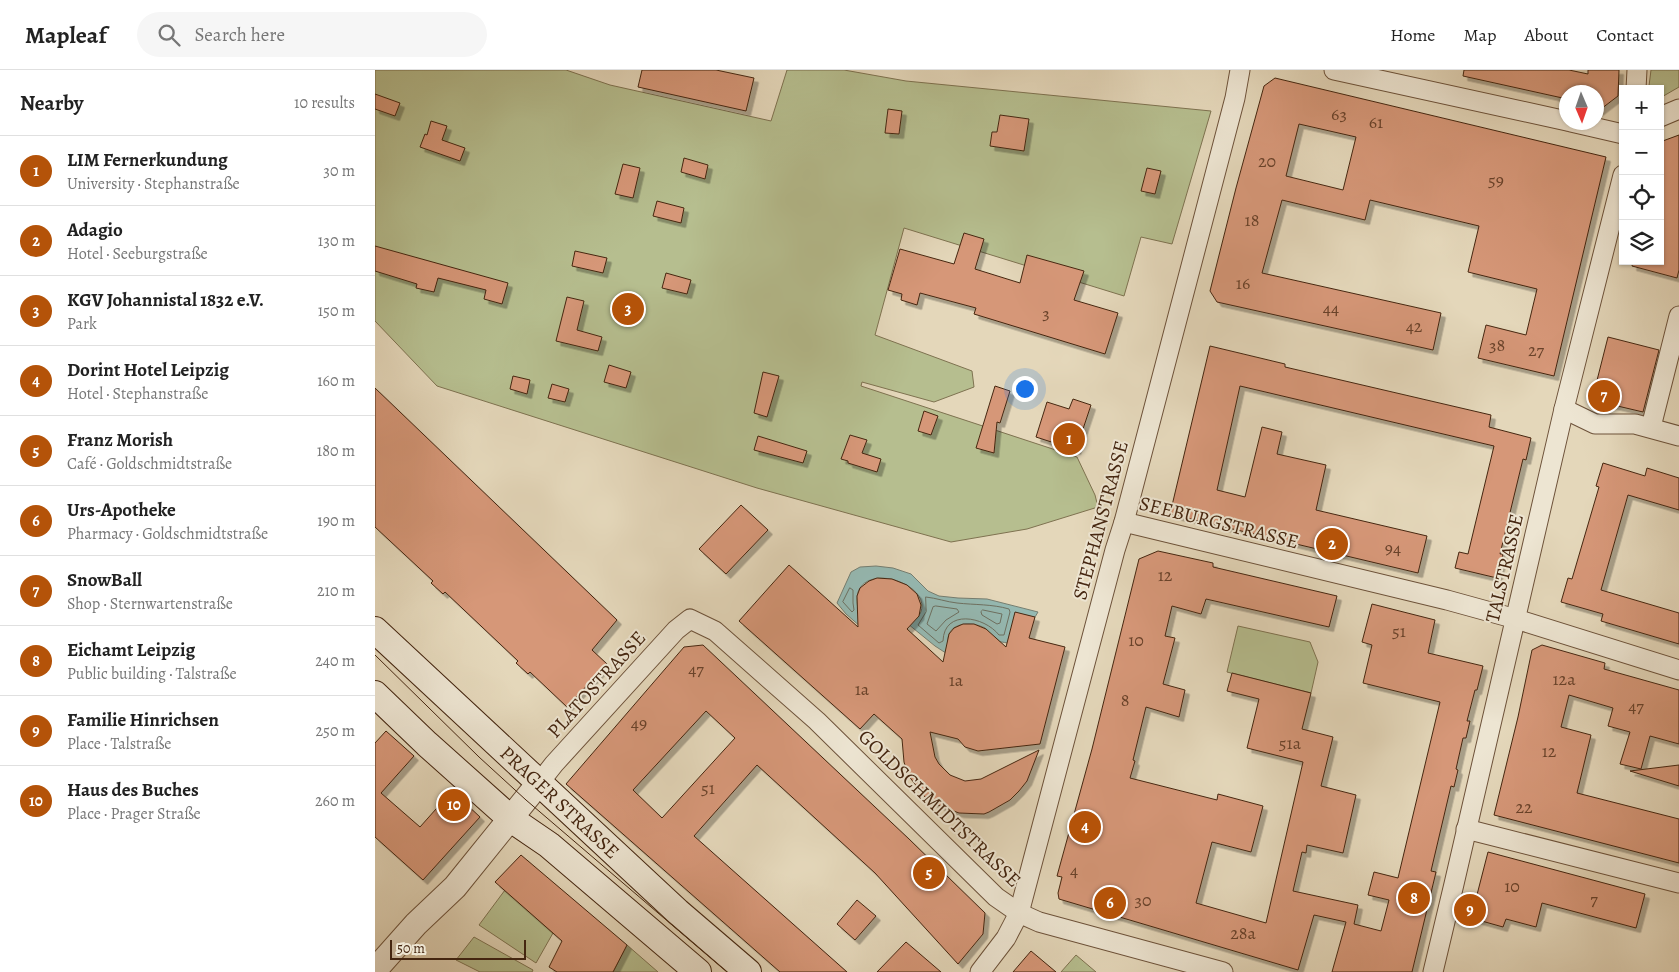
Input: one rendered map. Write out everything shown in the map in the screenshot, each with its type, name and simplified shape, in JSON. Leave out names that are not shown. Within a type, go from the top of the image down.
[{"type":"main road","name":"PRAGER STRASSE","points":[[375,630],[678,912],[748,972]]},
{"type":"main road","name":"PRAGER STRASSE","points":[[375,694],[427,744],[511,819],[549,845],[698,972]]},
{"type":"street","name":"STEPHANSTRASSE","points":[[980,972],[1006,938],[1019,913],[1233,107],[1240,70]]},
{"type":"street","points":[[1334,70],[1559,120]]},
{"type":"street","points":[[1636,85],[1637,70]]},
{"type":"street","points":[[1664,115],[1679,109]]},
{"type":"street","points":[[1604,130],[1619,133]]},
{"type":"street","name":"TALSTRASSE","points":[[1433,972],[1455,884],[1563,409],[1619,191]]},
{"type":"street","points":[[1651,428],[1679,316]]},
{"type":"street","points":[[1563,409],[1595,424],[1635,424],[1679,436]]},
{"type":"street","name":"SEEBURGSTRASSE","points":[[1124,522],[1516,618],[1679,670]]},
{"type":"street","name":"GOLDSCHMIDTSTRASSE","points":[[690,619],[715,631],[817,721],[995,897],[1019,913],[1039,922],[1223,972]]},
{"type":"street","name":"PLATOSTRASSE","points":[[539,783],[554,764],[670,637],[690,619]]},
{"type":"street","points":[[375,970],[416,924],[455,887],[539,783]]},
{"type":"street","points":[[1466,829],[1679,882]]},
{"type":"green space","points":[[375,70],[566,70],[610,85],[771,121],[787,70],[844,70],[906,81],[1211,111],[1172,244],[1141,237],[1124,296],[904,228],[875,335],[972,371],[974,387],[934,402],[862,382],[861,386],[1077,457],[1095,495],[1098,507],[1027,529],[951,542],[757,488],[437,386],[375,321]]},
{"type":"green space","points":[[1651,70],[1679,70],[1679,87],[1664,96],[1664,85],[1649,85]]},
{"type":"green space","points":[[1238,626],[1310,642],[1318,662],[1311,693],[1227,672]]},
{"type":"green space","points":[[505,890],[553,933],[536,963],[479,925]]},
{"type":"green space","points":[[474,937],[533,970],[532,972],[480,972],[456,960]]},
{"type":"green space","points":[[627,945],[658,972],[613,972]]},
{"type":"green space","points":[[1076,955],[1096,972],[1061,972]]},
{"type":"water","points":[[860,567],[893,568],[911,574],[928,591],[939,596],[987,599],[1038,612],[1007,643],[995,640],[985,628],[980,626],[963,624],[953,628],[948,638],[952,657],[908,624],[920,614],[922,604],[918,595],[898,581],[886,578],[874,579],[864,583],[857,596],[861,627],[846,614],[837,603],[851,572]]},
{"type":"building","points":[[642,70],[716,70],[754,78],[746,111],[638,87]]},
{"type":"building","points":[[1464,70],[1569,70],[1588,74],[1588,70],[1619,70],[1618,96],[1604,107],[1604,85],[1559,85],[1559,97],[1463,76]]},
{"type":"building","points":[[1275,78],[1606,157],[1554,376],[1478,358],[1486,325],[1526,335],[1537,289],[1468,272],[1479,226],[1370,200],[1365,220],[1282,200],[1262,273],[1441,313],[1433,350],[1217,302],[1210,291],[1264,86]],"holes":[[[1299,124],[1356,137],[1343,190],[1286,176]]]},
{"type":"building","points":[[375,94],[400,103],[395,116],[375,109]]},
{"type":"building","points":[[888,109],[902,111],[899,134],[885,133]]},
{"type":"building","points":[[1000,115],[1029,119],[1024,151],[990,146],[992,132],[997,132]]},
{"type":"building","points":[[431,121],[447,126],[442,140],[465,148],[460,161],[420,147],[425,134],[427,135]]},
{"type":"building","points":[[1679,135],[1679,270],[1677,278],[1632,266],[1664,265],[1664,141]]},
{"type":"building","points":[[684,158],[708,165],[705,179],[681,172]]},
{"type":"building","points":[[623,164],[640,168],[633,198],[615,194]]},
{"type":"building","points":[[1147,168],[1161,171],[1155,194],[1141,191]]},
{"type":"building","points":[[657,201],[684,208],[681,223],[653,216]]},
{"type":"building","points":[[964,233],[984,239],[975,269],[1020,283],[1027,255],[1084,271],[1074,300],[1118,313],[1105,354],[974,314],[976,308],[920,293],[917,305],[901,300],[902,294],[888,290],[900,249],[954,264]]},
{"type":"building","points":[[375,246],[508,283],[502,304],[484,299],[486,290],[438,278],[434,292],[416,288],[417,284],[375,271]]},
{"type":"building","points":[[575,251],[607,258],[603,273],[572,266]]},
{"type":"building","points":[[666,273],[691,280],[687,294],[662,288]]},
{"type":"building","points":[[567,297],[584,301],[577,330],[602,337],[598,351],[556,341]]},
{"type":"building","points":[[1608,337],[1659,350],[1643,412],[1592,400]]},
{"type":"building","points":[[1210,346],[1285,364],[1285,367],[1491,415],[1489,427],[1531,438],[1526,460],[1523,459],[1500,554],[1503,554],[1497,578],[1455,568],[1459,552],[1468,554],[1494,446],[1240,386],[1217,490],[1245,497],[1262,427],[1282,432],[1277,454],[1326,465],[1316,510],[1427,536],[1418,573],[1170,514]]},
{"type":"building","points":[[609,365],[631,372],[626,388],[604,382]]},
{"type":"building","points":[[763,372],[779,376],[767,417],[754,413]]},
{"type":"building","points":[[513,376],[530,380],[527,394],[510,389]]},
{"type":"building","points":[[552,384],[569,389],[565,402],[548,398]]},
{"type":"building","points":[[995,386],[1010,391],[1000,423],[997,422],[994,453],[976,448]]},
{"type":"building","points":[[375,388],[617,620],[592,650],[607,664],[567,707],[530,672],[528,674],[516,663],[518,661],[445,592],[443,594],[431,583],[433,581],[375,527]]},
{"type":"building","points":[[1073,399],[1091,405],[1076,450],[1036,437],[1047,402],[1069,409]]},
{"type":"building","points":[[924,411],[938,416],[931,435],[918,431]]},
{"type":"building","points":[[850,435],[867,440],[862,453],[881,459],[877,472],[841,459]]},
{"type":"building","points":[[758,436],[807,451],[803,463],[754,450]]},
{"type":"building","points":[[1603,463],[1645,476],[1647,468],[1679,478],[1679,510],[1628,495],[1601,590],[1679,613],[1679,644],[1601,621],[1603,614],[1561,602],[1568,578],[1572,579],[1599,487],[1596,486]]},
{"type":"building","points":[[741,505],[768,530],[726,574],[699,549]]},
{"type":"building","points":[[1158,551],[1213,563],[1213,567],[1337,596],[1329,627],[1206,599],[1201,614],[1172,606],[1165,636],[1175,638],[1163,684],[1185,690],[1179,717],[1146,707],[1130,778],[1217,800],[1218,794],[1263,806],[1251,852],[1212,842],[1196,903],[1266,923],[1303,762],[1247,748],[1259,699],[1227,691],[1232,673],[1311,693],[1302,729],[1333,737],[1321,786],[1356,795],[1343,853],[1307,845],[1306,853],[1302,852],[1293,891],[1358,905],[1354,924],[1381,931],[1389,900],[1368,895],[1374,872],[1398,878],[1440,702],[1363,683],[1372,645],[1362,642],[1372,604],[1435,620],[1428,653],[1483,666],[1467,721],[1470,721],[1466,738],[1463,738],[1454,787],[1451,786],[1431,871],[1436,872],[1412,972],[1332,972],[1346,922],[1314,915],[1298,970],[1059,899],[1058,893],[1062,877],[1057,876],[1092,749],[1139,559]]},
{"type":"building","points":[[789,565],[858,627],[857,596],[860,588],[877,578],[892,579],[907,585],[917,594],[921,605],[919,616],[907,629],[943,662],[949,634],[954,628],[963,624],[974,624],[986,629],[1006,647],[1015,612],[1035,617],[1029,638],[1065,647],[1040,744],[978,751],[965,747],[958,739],[930,732],[935,757],[939,764],[950,775],[965,781],[981,779],[1039,750],[1027,781],[1010,800],[984,814],[959,813],[935,804],[924,796],[908,775],[904,762],[902,739],[874,714],[860,729],[739,621]]},
{"type":"building","points":[[703,645],[985,913],[983,934],[958,964],[875,873],[757,765],[694,836],[847,972],[780,972],[566,784],[684,647]],"holes":[[[706,711],[735,738],[662,818],[633,790]]]},
{"type":"building","points":[[1542,645],[1605,663],[1604,669],[1679,690],[1679,744],[1650,736],[1641,769],[1620,764],[1630,732],[1608,726],[1613,708],[1569,695],[1561,727],[1591,735],[1577,793],[1679,819],[1679,863],[1494,815],[1532,650]]},
{"type":"building","points":[[386,731],[414,756],[381,793],[420,827],[452,791],[480,817],[423,880],[375,837],[375,743]]},
{"type":"building","points":[[1679,765],[1679,786],[1630,771]]},
{"type":"building","points":[[1488,852],[1645,894],[1636,928],[1542,903],[1536,927],[1506,919],[1503,927],[1471,918]]},
{"type":"building","points":[[521,855],[627,945],[613,972],[557,972],[549,967],[562,941],[495,882]]},
{"type":"building","points":[[857,900],[876,916],[855,940],[837,924]]},
{"type":"building","points":[[906,942],[941,972],[877,972]]},
{"type":"building","points":[[1031,951],[1056,972],[1013,972]]},
{"type":"tram line","points":[[375,655],[479,757],[526,800],[727,972]]},
{"type":"place","name":"KGV Johannistal 1832 e.V.","points":[[628,309]]},
{"type":"place","name":"SnowBall","points":[[1604,396]]},
{"type":"place","name":"LIM Fernerkundung","points":[[1069,439]]},
{"type":"place","name":"Adagio","points":[[1332,544]]},
{"type":"place","name":"Haus des Buches","points":[[454,805]]},
{"type":"place","name":"Dorint Hotel Leipzig","points":[[1085,827]]},
{"type":"place","name":"Franz Morish","points":[[929,873]]},
{"type":"place","name":"Eichamt Leipzig","points":[[1414,898]]},
{"type":"place","name":"Urs-Apotheke","points":[[1110,903]]},
{"type":"place","name":"Familie Hinrichsen","points":[[1470,910]]}]
